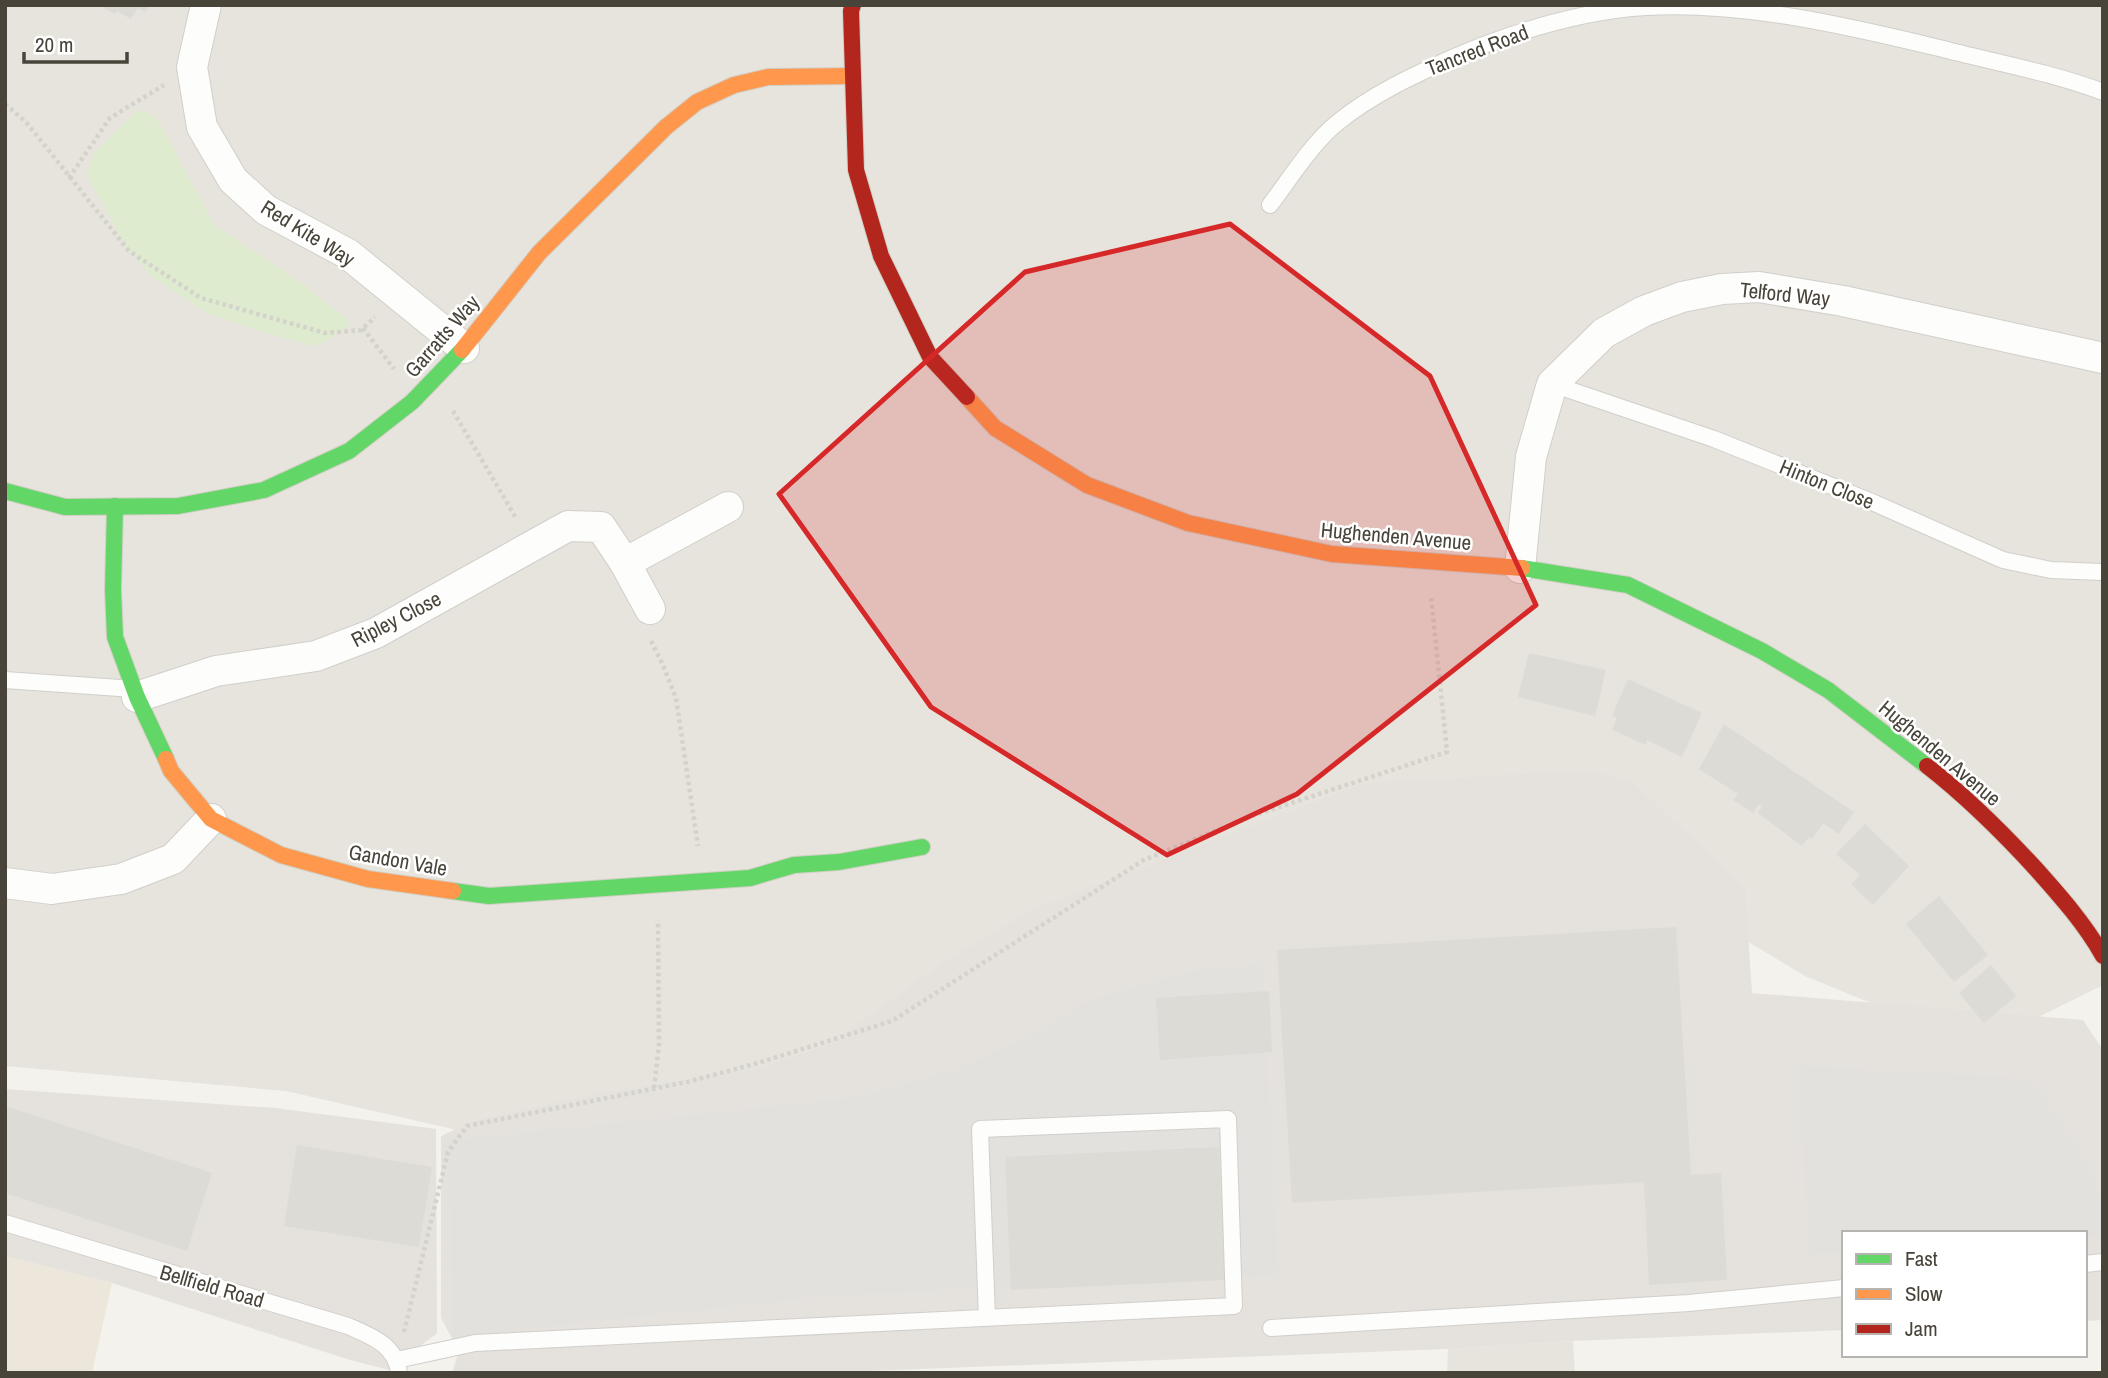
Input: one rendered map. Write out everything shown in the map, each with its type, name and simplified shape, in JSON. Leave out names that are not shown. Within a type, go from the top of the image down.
[{"type":"street","name":"Red Kite Way","points":[[206,5],[192,67],[202,127],[233,180],[266,210],[348,254],[464,348]]},
{"type":"street","name":"Hughenden Avenue","points":[[853,5],[852,76],[856,170],[881,256],[930,358],[995,428],[1087,485],[1188,523],[1332,554],[1520,568],[1628,585],[1762,651],[1828,690],[1952,785],[2003,833],[2061,897],[2093,938],[2103,956]]},
{"type":"street","name":"Garratts Way","points":[[5,491],[65,507],[178,506],[264,490],[349,451],[412,402],[464,348],[539,253],[666,127],[697,102],[734,85],[768,77],[852,76]]},
{"type":"street","name":"Telford Way","points":[[1520,568],[1531,457],[1552,384],[1604,333],[1644,312],[1682,297],[1721,289],[1759,287],[1801,293],[2103,358]]},
{"type":"street","name":"Gandon Vale","points":[[115,506],[115,637],[135,693],[171,771],[211,819],[281,855],[369,879],[489,897],[750,878],[794,865],[839,862],[922,847]]},
{"type":"street","points":[[625,564],[728,507]]},
{"type":"street","name":"Ripley Close","points":[[135,693],[216,671],[316,656],[340,647],[376,633],[568,526],[601,527],[625,564],[649,622]]},
{"type":"street","points":[[5,883],[52,888],[121,879],[173,859],[211,819]]},
{"type":"lane","name":"Tancred Road","points":[[1270,205],[1335,124],[1372,98],[1414,75],[1498,38],[1591,14],[1645,7],[1710,7],[1774,14],[1901,39],[2103,92]]},
{"type":"lane","name":"Hinton Close","points":[[1552,384],[1726,444],[1872,502],[2003,560],[2051,570],[2103,572]]},
{"type":"lane","points":[[5,680],[135,693]]},
{"type":"lane","points":[[398,1366],[475,1343],[1234,1306],[1228,1119],[980,1129],[987,1318]]},
{"type":"lane","name":"Bellfield Road","points":[[5,1223],[348,1326],[379,1339],[398,1366]]},
{"type":"lane","points":[[1270,1328],[1689,1303],[1842,1288]]},
{"type":"path","points":[[69,178],[110,118],[173,79]]},
{"type":"path","points":[[5,104],[26,121],[129,251],[201,298],[325,332],[363,328],[398,295]]},
{"type":"path","points":[[363,328],[392,365]]},
{"type":"path","points":[[468,433],[532,546]]},
{"type":"path","points":[[398,1366],[448,1152],[467,1126],[654,1088],[758,1063],[892,1021],[1144,860],[1252,816],[1447,752],[1430,600],[1433,561]]},
{"type":"path","points":[[649,622],[676,698],[690,803],[705,881]]},
{"type":"path","points":[[654,1088],[660,1014],[659,884]]},
{"type":"highlighted area","points":[[1230,224],[1430,376],[1536,605],[1297,794],[1167,855],[931,707],[779,494],[1025,272]]},
{"type":"shaded area","points":[[5,5],[2103,5],[2103,985],[1978,1047],[1805,976],[1518,804],[957,1037],[470,1133],[286,1091],[5,1066]]},
{"type":"shaded area","points":[[1587,770],[1632,782],[1745,888],[1752,993],[2083,1020],[2103,1050],[2103,1320],[2087,1321],[2087,1231],[1842,1231],[1842,1330],[1448,1349],[815,1373],[452,1373],[459,1351],[441,1318],[441,1137],[445,1134],[475,1121],[590,1095],[761,1068],[834,1042],[942,963],[1031,910],[1361,784]]},
{"type":"shaded area","points":[[1262,964],[1278,1275],[833,1295],[512,1330],[454,1349],[449,1141],[855,1098],[956,1070],[1035,1034],[1090,1000],[1191,972]]},
{"type":"shaded area","points":[[1799,1066],[2032,1079],[2085,1159],[2103,1204],[2103,1236],[2087,1237],[2087,1231],[1842,1231],[1842,1252],[1808,1254]]},
{"type":"shaded area","points":[[5,1089],[275,1108],[436,1129],[437,1333],[389,1370],[350,1360],[112,1283],[5,1256]]},
{"type":"shaded area","points":[[5,1256],[112,1283],[92,1373],[5,1373]]},
{"type":"shaded area","points":[[1573,1341],[1575,1373],[1447,1373],[1448,1349]]},
{"type":"green space","points":[[138,110],[153,115],[162,127],[214,225],[303,284],[351,323],[315,346],[209,314],[153,277],[129,251],[87,176],[94,153]]},
{"type":"building","points":[[98,5],[150,5],[146,12],[138,8],[131,19]]},
{"type":"building","points":[[1529,653],[1606,670],[1595,716],[1518,697]]},
{"type":"building","points":[[1628,679],[1702,713],[1682,757],[1647,740],[1646,745],[1612,730],[1617,718],[1612,716]]},
{"type":"building","points":[[1724,724],[1854,812],[1839,834],[1823,823],[1812,839],[1809,837],[1802,846],[1758,813],[1762,806],[1759,804],[1753,813],[1733,800],[1738,794],[1699,769]]},
{"type":"building","points":[[1865,824],[1909,866],[1873,905],[1851,884],[1860,875],[1836,854]]},
{"type":"building","points":[[1939,896],[1988,955],[1954,982],[1906,924]]},
{"type":"building","points":[[1676,927],[1691,1175],[1721,1173],[1727,1280],[1649,1285],[1644,1182],[1292,1203],[1277,950]]},
{"type":"building","points":[[1991,965],[2016,996],[1984,1023],[1959,993]]},
{"type":"building","points":[[1269,991],[1272,1052],[1160,1060],[1156,998]]},
{"type":"building","points":[[5,1106],[212,1173],[187,1251],[5,1193]]},
{"type":"building","points":[[297,1145],[432,1167],[419,1247],[284,1226]]},
{"type":"building","points":[[1219,1147],[1226,1280],[1011,1290],[1005,1157]]},
{"type":"traffic: fast","points":[[5,491],[65,507],[178,506],[264,490],[349,451],[412,402],[462,350]]},
{"type":"traffic: fast","points":[[115,506],[115,637],[137,697],[166,759]]},
{"type":"traffic: fast","points":[[1522,568],[1628,585],[1762,651],[1828,690],[1927,766]]},
{"type":"traffic: fast","points":[[453,891],[489,896],[750,878],[794,865],[839,862],[922,847]]},
{"type":"traffic: slow","points":[[462,350],[539,253],[666,127],[697,102],[734,85],[768,77],[852,76]]},
{"type":"traffic: slow","points":[[967,397],[995,428],[1087,485],[1188,523],[1332,554],[1522,568]]},
{"type":"traffic: slow","points":[[166,759],[171,771],[211,819],[281,855],[368,879],[453,891]]},
{"type":"traffic: jam","points":[[853,5],[851,11],[856,170],[881,256],[930,357],[967,397]]},
{"type":"traffic: jam","points":[[1927,766],[1984,816],[2037,870],[2081,922],[2103,956]]}]
